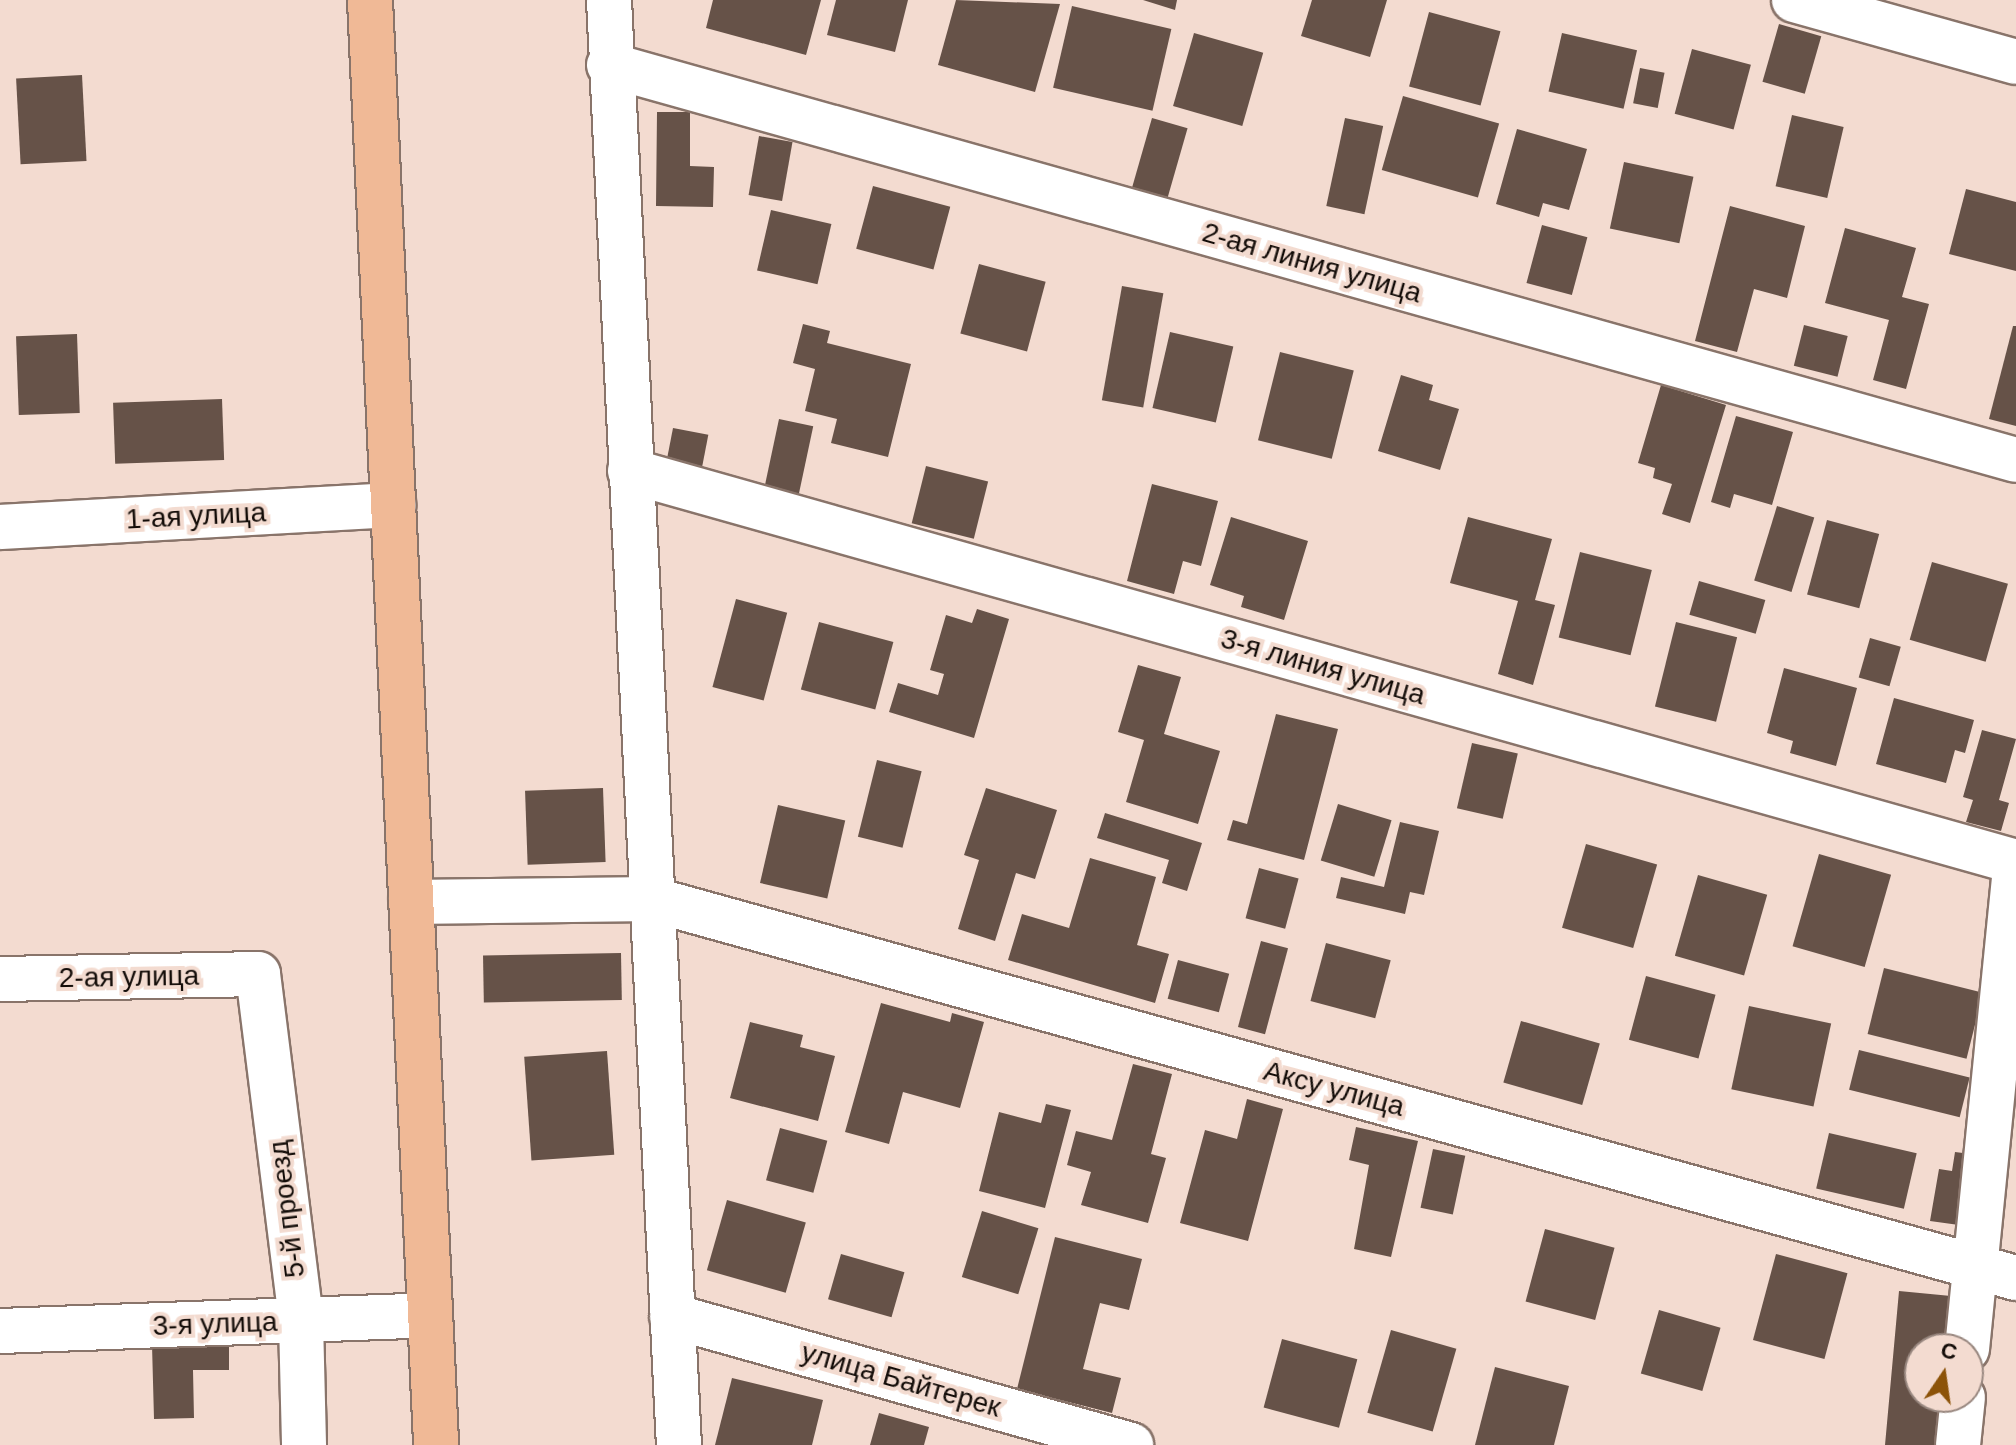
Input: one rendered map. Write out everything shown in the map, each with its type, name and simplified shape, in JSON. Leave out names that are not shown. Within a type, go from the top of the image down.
[{"type":"main road","points":[[370,0],[436,1445]]},
{"type":"street","points":[[609,0],[609,65],[679,1445]]},
{"type":"street","points":[[1794,0],[2016,62]]},
{"type":"street","name":"2-ая линия улица","points":[[609,65],[2016,460]]},
{"type":"street","name":"3-я линия улица","points":[[630,471],[2016,862]]},
{"type":"street","name":"1-ая улица","points":[[0,527],[393,505]]},
{"type":"street","points":[[1973,1333],[1996,1272],[2016,862]]},
{"type":"street","name":"Аксу улица","points":[[411,902],[651,899],[1996,1272]]},
{"type":"street","name":"2-ая улица","points":[[0,979],[258,974]]},
{"type":"street","name":"5-й проезд","points":[[258,974],[301,1321],[304,1445]]},
{"type":"street","name":"3-я улица","points":[[0,1331],[429,1315]]},
{"type":"street","name":"улица Байтерек","points":[[672,1316],[1131,1445]]},
{"type":"street","points":[[1958,1445],[1961,1413]]},
{"type":"building","points":[[713,0],[821,0],[806,55],[706,28]]},
{"type":"building","points":[[836,0],[908,0],[895,52],[827,35]]},
{"type":"building","points":[[956,0],[1060,4],[1035,92],[938,65]]},
{"type":"building","points":[[1143,0],[1177,0],[1175,10]]},
{"type":"building","points":[[1312,0],[1387,0],[1370,57],[1301,36]]},
{"type":"building","points":[[1072,6],[1171,29],[1152,111],[1053,88]]},
{"type":"building","points":[[1429,12],[1500,31],[1481,106],[1409,86]]},
{"type":"building","points":[[1779,24],[1821,36],[1805,94],[1762,82]]},
{"type":"building","points":[[1194,33],[1263,53],[1242,126],[1173,106]]},
{"type":"building","points":[[1562,33],[1637,50],[1624,109],[1549,91]]},
{"type":"building","points":[[1692,49],[1751,65],[1734,130],[1675,114]]},
{"type":"building","points":[[1640,68],[1665,73],[1658,108],[1633,103]]},
{"type":"building","points":[[82,75],[87,161],[21,164],[16,78]]},
{"type":"building","points":[[1403,96],[1499,124],[1478,198],[1382,170]]},
{"type":"building","points":[[657,112],[690,112],[690,166],[714,167],[713,207],[656,206]]},
{"type":"building","points":[[1792,115],[1844,127],[1827,198],[1776,186]]},
{"type":"building","points":[[1152,118],[1188,128],[1167,198],[1132,188]]},
{"type":"building","points":[[1345,118],[1383,126],[1364,214],[1326,206]]},
{"type":"building","points":[[1517,129],[1587,149],[1569,210],[1543,203],[1539,217],[1496,204]]},
{"type":"building","points":[[759,136],[792,142],[782,201],[749,195]]},
{"type":"building","points":[[1624,162],[1693,177],[1679,243],[1610,229]]},
{"type":"building","points":[[873,186],[950,207],[933,269],[856,249]]},
{"type":"building","points":[[1966,189],[2016,202],[2016,271],[1949,254]]},
{"type":"building","points":[[1730,206],[1805,226],[1787,298],[1754,289],[1737,352],[1695,341]]},
{"type":"building","points":[[771,210],[831,224],[817,284],[757,270]]},
{"type":"building","points":[[1542,225],[1587,237],[1572,295],[1526,283]]},
{"type":"building","points":[[1845,228],[1916,248],[1902,297],[1929,304],[1906,389],[1873,380],[1889,320],[1825,303]]},
{"type":"building","points":[[979,264],[1046,282],[1027,351],[960,334]]},
{"type":"building","points":[[1122,286],[1163,293],[1143,408],[1102,400]]},
{"type":"building","points":[[803,324],[830,331],[827,343],[911,364],[888,457],[831,443],[837,419],[805,411],[815,369],[793,363]]},
{"type":"building","points":[[1804,325],[1848,336],[1838,377],[1794,366]]},
{"type":"building","points":[[2013,326],[2016,326],[2016,426],[1989,419]]},
{"type":"building","points":[[1170,332],[1233,347],[1216,423],[1152,408]]},
{"type":"building","points":[[77,334],[80,413],[19,415],[16,336]]},
{"type":"building","points":[[1280,352],[1354,370],[1332,459],[1258,440]]},
{"type":"building","points":[[1401,375],[1433,385],[1429,400],[1459,409],[1440,470],[1378,451]]},
{"type":"building","points":[[1661,385],[1726,405],[1690,523],[1662,514],[1672,484],[1653,478],[1655,468],[1638,463]]},
{"type":"building","points":[[222,399],[224,460],[115,464],[113,403]]},
{"type":"building","points":[[1736,416],[1793,432],[1772,505],[1734,494],[1730,508],[1711,502]]},
{"type":"building","points":[[779,419],[813,426],[798,498],[764,490]]},
{"type":"building","points":[[673,428],[708,435],[702,468],[667,461]]},
{"type":"building","points":[[926,466],[988,481],[974,539],[912,523]]},
{"type":"building","points":[[1152,484],[1218,501],[1201,566],[1183,561],[1174,594],[1127,581]]},
{"type":"building","points":[[1777,506],[1814,517],[1791,592],[1754,581]]},
{"type":"building","points":[[1231,517],[1308,541],[1284,620],[1241,607],[1244,596],[1210,585]]},
{"type":"building","points":[[1468,517],[1552,539],[1535,600],[1555,605],[1533,685],[1498,674],[1518,601],[1450,583]]},
{"type":"building","points":[[1827,520],[1879,534],[1859,608],[1807,594]]},
{"type":"building","points":[[1580,552],[1652,570],[1631,655],[1559,637]]},
{"type":"building","points":[[1932,562],[2008,584],[1986,662],[1910,640]]},
{"type":"building","points":[[1699,581],[1765,600],[1756,634],[1689,615]]},
{"type":"building","points":[[736,599],[787,613],[764,701],[712,687]]},
{"type":"building","points":[[977,609],[1009,619],[974,738],[889,712],[898,683],[938,695],[944,674],[930,670],[946,615],[972,623]]},
{"type":"building","points":[[819,622],[893,642],[875,710],[801,690]]},
{"type":"building","points":[[1676,622],[1737,637],[1716,722],[1655,706]]},
{"type":"building","points":[[1870,638],[1901,647],[1889,686],[1859,677]]},
{"type":"building","points":[[1138,665],[1181,677],[1164,734],[1220,751],[1198,824],[1126,802],[1144,740],[1118,732]]},
{"type":"building","points":[[1784,668],[1857,688],[1836,766],[1790,753],[1793,741],[1767,733]]},
{"type":"building","points":[[1894,698],[1974,720],[1965,753],[1955,750],[1946,783],[1876,764]]},
{"type":"building","points":[[1276,714],[1338,729],[1304,860],[1227,840],[1233,820],[1247,824]]},
{"type":"building","points":[[1982,730],[2016,739],[1999,800],[2009,803],[2001,831],[1966,822],[1973,800],[1963,797]]},
{"type":"building","points":[[1472,743],[1518,754],[1503,819],[1457,808]]},
{"type":"building","points":[[877,760],[922,771],[903,848],[858,837]]},
{"type":"building","points":[[603,788],[606,862],[528,865],[525,791]]},
{"type":"building","points":[[986,788],[1057,810],[1035,879],[1016,873],[995,941],[958,929],[979,860],[964,855]]},
{"type":"building","points":[[1338,804],[1392,820],[1374,877],[1321,860]]},
{"type":"building","points":[[778,805],[845,821],[827,898],[760,883]]},
{"type":"building","points":[[1105,813],[1202,843],[1187,891],[1162,883],[1169,860],[1097,838]]},
{"type":"building","points":[[1400,822],[1439,831],[1424,895],[1410,892],[1405,914],[1336,898],[1341,877],[1384,887]]},
{"type":"building","points":[[1586,844],[1657,864],[1633,948],[1562,928]]},
{"type":"building","points":[[1819,854],[1891,875],[1865,967],[1793,946]]},
{"type":"building","points":[[1090,858],[1156,877],[1137,945],[1169,954],[1155,1003],[1008,960],[1022,914],[1069,928]]},
{"type":"building","points":[[1259,868],[1299,879],[1285,929],[1246,918]]},
{"type":"building","points":[[1698,875],[1767,895],[1744,976],[1675,956]]},
{"type":"building","points":[[1261,941],[1288,948],[1265,1034],[1238,1027]]},
{"type":"building","points":[[1326,943],[1391,960],[1375,1018],[1310,1001]]},
{"type":"building","points":[[621,953],[622,1000],[484,1002],[483,955]]},
{"type":"building","points":[[1178,960],[1229,974],[1219,1012],[1168,999]]},
{"type":"building","points":[[1884,968],[1983,993],[1967,1059],[1868,1034]]},
{"type":"building","points":[[1646,976],[1716,995],[1698,1058],[1629,1040]]},
{"type":"building","points":[[881,1003],[950,1022],[952,1013],[984,1022],[960,1108],[903,1092],[889,1144],[845,1132]]},
{"type":"building","points":[[1749,1006],[1831,1023],[1813,1107],[1731,1089]]},
{"type":"building","points":[[1521,1021],[1600,1044],[1582,1105],[1503,1083]]},
{"type":"building","points":[[750,1022],[803,1035],[800,1047],[835,1056],[818,1121],[730,1098]]},
{"type":"building","points":[[1859,1050],[1970,1078],[1960,1117],[1849,1090]]},
{"type":"building","points":[[607,1051],[614,1155],[531,1161],[524,1057]]},
{"type":"building","points":[[1133,1064],[1172,1074],[1151,1154],[1166,1158],[1148,1223],[1081,1205],[1091,1172],[1067,1165],[1076,1131],[1112,1140]]},
{"type":"building","points":[[1247,1099],[1283,1109],[1248,1241],[1180,1223],[1205,1130],[1237,1139]]},
{"type":"building","points":[[1046,1104],[1071,1110],[1045,1208],[979,1191],[999,1112],[1041,1123]]},
{"type":"building","points":[[1356,1127],[1418,1141],[1391,1257],[1354,1249],[1369,1165],[1349,1160]]},
{"type":"building","points":[[780,1128],[827,1141],[813,1193],[766,1180]]},
{"type":"building","points":[[1829,1133],[1917,1153],[1904,1209],[1816,1189]]},
{"type":"building","points":[[1433,1149],[1465,1156],[1453,1215],[1421,1208]]},
{"type":"building","points":[[1955,1152],[1971,1154],[1959,1225],[1930,1221],[1939,1169],[1952,1171]]},
{"type":"building","points":[[727,1200],[806,1223],[786,1293],[707,1270]]},
{"type":"building","points":[[982,1211],[1038,1228],[1018,1294],[962,1277]]},
{"type":"building","points":[[1545,1229],[1615,1248],[1595,1320],[1526,1301]]},
{"type":"building","points":[[1055,1237],[1142,1259],[1129,1310],[1100,1303],[1083,1369],[1121,1378],[1112,1413],[1017,1389]]},
{"type":"building","points":[[841,1254],[904,1272],[891,1317],[828,1299]]},
{"type":"building","points":[[1776,1254],[1847,1273],[1824,1359],[1753,1340]]},
{"type":"building","points":[[1899,1291],[1951,1296],[1948,1333],[1904,1333],[1904,1413],[1941,1413],[1938,1445],[1885,1445]]},
{"type":"building","points":[[1659,1310],[1721,1328],[1702,1391],[1641,1373]]},
{"type":"building","points":[[1391,1330],[1456,1349],[1433,1431],[1367,1413]]},
{"type":"building","points":[[1282,1339],[1357,1359],[1339,1428],[1264,1408]]},
{"type":"building","points":[[229,1344],[229,1370],[193,1370],[194,1418],[154,1419],[152,1345]]},
{"type":"building","points":[[1495,1367],[1569,1386],[1554,1445],[1475,1445]]},
{"type":"building","points":[[732,1378],[823,1400],[812,1445],[715,1445]]},
{"type":"building","points":[[879,1413],[929,1427],[924,1445],[870,1445]]}]
